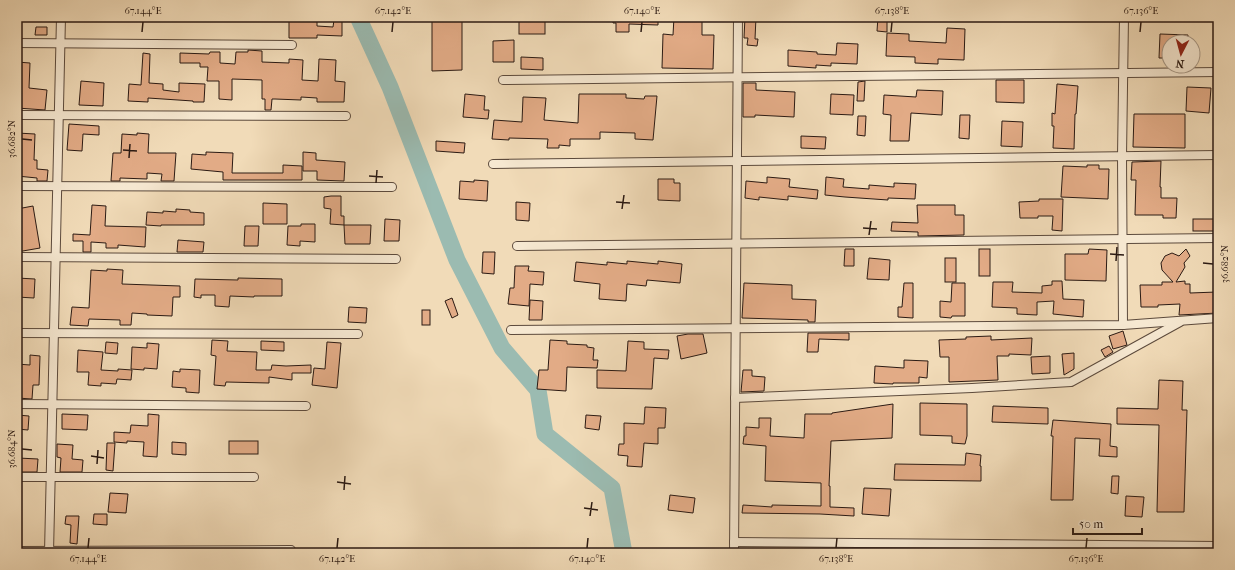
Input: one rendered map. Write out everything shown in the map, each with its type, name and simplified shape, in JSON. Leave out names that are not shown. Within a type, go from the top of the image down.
[{"type":"street","points":[[49,552],[61,17]]},
{"type":"street","points":[[734,553],[738,17]]},
{"type":"street","points":[[1123,325],[1122,73],[1124,17]]},
{"type":"street","points":[[17,43],[292,46]]},
{"type":"street","points":[[503,80],[1218,72]]},
{"type":"street","points":[[17,115],[346,116]]},
{"type":"street","points":[[493,164],[1218,155]]},
{"type":"street","points":[[17,186],[392,187]]},
{"type":"street","points":[[517,246],[1218,238]]},
{"type":"street","points":[[17,257],[396,259]]},
{"type":"street","points":[[510,330],[1123,325],[1218,318]]},
{"type":"street","points":[[735,398],[972,388],[1071,382],[1182,321]]},
{"type":"street","points":[[17,332],[358,334]]},
{"type":"street","points":[[17,404],[306,406]]},
{"type":"street","points":[[17,477],[254,478]]},
{"type":"street","points":[[734,542],[1218,546]]},
{"type":"street","points":[[17,551],[291,550]]},
{"type":"building","points":[[289,17],[317,17],[317,26],[333,27],[334,20],[342,21],[342,36],[317,35],[317,38],[289,38]]},
{"type":"building","points":[[432,17],[462,17],[462,70],[432,71]]},
{"type":"building","points":[[519,17],[545,17],[545,34],[519,34]]},
{"type":"building","points":[[613,17],[658,17],[658,25],[629,24],[629,32],[616,32],[616,23],[613,23]]},
{"type":"building","points":[[674,17],[702,17],[702,35],[714,35],[713,69],[662,68],[663,34],[673,35]]},
{"type":"building","points":[[745,17],[756,17],[755,39],[758,39],[757,46],[747,45],[748,38],[744,38]]},
{"type":"building","points":[[878,17],[887,17],[887,32],[877,31]]},
{"type":"building","points":[[36,27],[47,27],[47,35],[35,35]]},
{"type":"building","points":[[947,28],[965,29],[964,60],[938,59],[938,64],[915,63],[915,57],[886,56],[887,33],[909,34],[909,41],[946,43]]},
{"type":"building","points":[[1160,34],[1161,34],[1161,58],[1159,58]]},
{"type":"building","points":[[514,40],[514,62],[493,62],[493,41]]},
{"type":"building","points":[[837,43],[858,44],[857,64],[831,63],[831,66],[816,65],[816,68],[788,66],[788,50],[836,55]]},
{"type":"building","points":[[248,50],[262,51],[262,62],[289,63],[289,59],[303,60],[302,80],[318,81],[319,59],[336,60],[335,81],[345,82],[344,102],[317,102],[317,98],[301,97],[301,100],[272,99],[271,110],[265,110],[265,99],[262,99],[262,80],[232,79],[232,100],[219,99],[219,81],[207,81],[208,67],[200,67],[200,63],[180,63],[180,53],[209,54],[210,52],[220,52],[220,63],[235,64],[236,52],[248,52]]},
{"type":"building","points":[[143,53],[150,54],[149,83],[163,84],[163,90],[179,92],[179,83],[205,84],[204,102],[148,98],[148,102],[128,101],[129,84],[141,85]]},
{"type":"building","points":[[521,57],[543,58],[543,70],[521,69]]},
{"type":"building","points":[[17,62],[30,63],[29,88],[47,90],[45,110],[17,108]]},
{"type":"building","points":[[996,80],[1024,80],[1024,103],[996,102]]},
{"type":"building","points":[[81,81],[104,83],[103,106],[79,105]]},
{"type":"building","points":[[865,81],[864,101],[857,101],[858,82]]},
{"type":"building","points":[[743,83],[756,83],[756,90],[795,92],[794,117],[755,115],[755,117],[743,117]]},
{"type":"building","points":[[1057,84],[1078,86],[1075,114],[1074,149],[1053,148],[1054,126],[1052,126],[1052,113],[1055,114]]},
{"type":"building","points":[[1187,87],[1211,88],[1209,113],[1186,111]]},
{"type":"building","points":[[917,90],[943,91],[942,115],[911,113],[909,141],[890,141],[891,115],[883,114],[884,95],[916,97]]},
{"type":"building","points":[[465,94],[485,96],[484,110],[489,110],[488,119],[463,117]]},
{"type":"building","points":[[579,94],[626,94],[626,98],[644,99],[645,96],[657,96],[653,140],[635,139],[635,133],[600,132],[600,139],[570,139],[570,146],[559,145],[559,148],[547,148],[548,139],[492,139],[494,120],[522,122],[523,97],[546,98],[544,120],[578,123]]},
{"type":"building","points":[[831,94],[854,95],[853,115],[830,114]]},
{"type":"building","points":[[1134,114],[1185,114],[1185,148],[1133,147]]},
{"type":"building","points":[[960,115],[970,115],[969,139],[959,138]]},
{"type":"building","points":[[858,116],[866,116],[865,136],[857,135]]},
{"type":"building","points":[[1002,121],[1023,122],[1022,147],[1001,146]]},
{"type":"building","points":[[69,124],[99,126],[99,135],[83,134],[82,151],[67,150]]},
{"type":"building","points":[[17,133],[35,134],[34,160],[37,160],[37,169],[48,170],[47,181],[37,181],[37,178],[17,176]]},
{"type":"building","points":[[137,133],[149,134],[148,153],[176,153],[174,181],[161,181],[162,174],[147,173],[147,179],[120,178],[120,181],[111,181],[113,153],[121,153],[122,134],[137,135]]},
{"type":"building","points":[[801,136],[826,137],[825,149],[801,148]]},
{"type":"building","points":[[436,141],[465,143],[464,153],[436,151]]},
{"type":"building","points":[[206,152],[233,153],[232,173],[283,173],[283,165],[302,166],[302,180],[223,180],[223,172],[191,169],[192,154],[206,155]]},
{"type":"building","points":[[303,152],[316,153],[316,160],[345,162],[344,181],[317,180],[317,171],[303,171]]},
{"type":"building","points":[[1161,161],[1161,198],[1177,198],[1176,218],[1163,218],[1163,215],[1135,215],[1136,180],[1131,180],[1132,162]]},
{"type":"building","points":[[1087,165],[1099,165],[1099,169],[1109,169],[1108,199],[1061,197],[1063,166],[1087,167]]},
{"type":"building","points":[[767,177],[790,179],[789,187],[818,190],[817,199],[788,196],[788,200],[759,197],[759,200],[745,198],[746,181],[767,183]]},
{"type":"building","points":[[826,177],[844,179],[843,187],[869,189],[869,185],[894,187],[894,183],[916,184],[915,199],[888,198],[888,200],[825,195]]},
{"type":"building","points":[[658,179],[674,179],[674,183],[680,183],[680,201],[658,200]]},
{"type":"building","points":[[474,180],[488,181],[487,201],[459,199],[460,181],[474,182]]},
{"type":"building","points":[[341,196],[341,216],[344,216],[344,225],[330,224],[331,209],[324,208],[324,197]]},
{"type":"building","points":[[1039,199],[1063,199],[1062,231],[1052,230],[1053,216],[1020,218],[1019,202],[1039,201]]},
{"type":"building","points":[[516,202],[530,203],[529,221],[516,220]]},
{"type":"building","points":[[263,203],[287,204],[287,224],[263,224]]},
{"type":"building","points":[[92,205],[106,206],[105,226],[146,227],[145,247],[118,245],[118,248],[106,248],[106,243],[91,242],[91,252],[83,252],[83,241],[73,241],[73,234],[90,235]]},
{"type":"building","points":[[917,205],[955,205],[955,215],[964,215],[964,235],[918,236],[918,232],[891,231],[892,222],[918,223]]},
{"type":"building","points":[[33,206],[40,248],[17,252],[17,209]]},
{"type":"building","points":[[176,209],[204,213],[204,225],[146,225],[147,212],[176,212]]},
{"type":"building","points":[[385,219],[400,220],[399,241],[384,241]]},
{"type":"building","points":[[1193,219],[1214,219],[1214,231],[1193,231]]},
{"type":"building","points":[[301,224],[315,224],[315,242],[300,241],[300,246],[287,245],[288,226],[301,226]]},
{"type":"building","points":[[344,225],[371,225],[370,244],[345,244]]},
{"type":"building","points":[[245,226],[259,226],[258,246],[244,246]]},
{"type":"building","points":[[178,240],[204,242],[203,252],[177,252]]},
{"type":"building","points":[[845,249],[854,249],[854,266],[844,266]]},
{"type":"building","points":[[979,249],[990,249],[990,276],[979,276]]},
{"type":"building","points":[[1089,249],[1107,250],[1106,281],[1065,280],[1065,254],[1088,254]]},
{"type":"building","points":[[1186,249],[1190,256],[1184,263],[1185,267],[1176,282],[1185,281],[1185,284],[1190,284],[1190,293],[1217,292],[1218,313],[1179,315],[1180,304],[1158,305],[1158,307],[1141,307],[1140,285],[1162,285],[1162,282],[1173,282],[1162,270],[1161,263],[1165,256],[1172,253],[1179,256]]},
{"type":"building","points":[[483,252],[495,252],[494,274],[482,273]]},
{"type":"building","points":[[869,258],[890,260],[889,280],[867,279]]},
{"type":"building","points":[[945,258],[956,258],[956,282],[945,282]]},
{"type":"building","points":[[627,261],[658,264],[658,261],[682,264],[680,283],[647,280],[646,286],[627,284],[626,301],[599,299],[600,284],[574,281],[576,262],[607,265],[607,262],[627,264]]},
{"type":"building","points":[[515,266],[529,266],[528,271],[544,272],[543,285],[530,284],[529,306],[508,304],[510,288],[514,288]]},
{"type":"building","points":[[107,269],[123,270],[122,284],[180,286],[180,297],[173,297],[172,316],[132,313],[131,325],[120,325],[120,320],[89,319],[88,326],[70,325],[72,307],[89,308],[91,270],[107,271]]},
{"type":"building","points":[[17,278],[35,279],[34,298],[17,297]]},
{"type":"building","points":[[238,278],[282,279],[282,296],[230,296],[229,307],[215,306],[215,295],[201,295],[201,298],[194,297],[195,279],[238,280]]},
{"type":"building","points":[[1052,281],[1062,281],[1063,299],[1084,300],[1083,317],[1053,314],[1054,301],[1037,302],[1037,315],[1017,314],[1017,308],[992,307],[993,282],[1013,282],[1012,292],[1042,293],[1042,286],[1052,285]]},
{"type":"building","points":[[744,283],[792,285],[792,299],[816,300],[815,322],[808,322],[808,320],[742,318]]},
{"type":"building","points":[[904,283],[913,283],[913,318],[898,317],[898,307],[902,307]]},
{"type":"building","points":[[952,283],[965,283],[965,316],[952,316],[951,318],[940,317],[940,301],[951,302]]},
{"type":"building","points":[[452,298],[458,315],[452,318],[445,301]]},
{"type":"building","points":[[530,300],[543,301],[542,320],[529,320]]},
{"type":"building","points":[[349,307],[367,308],[366,323],[348,322]]},
{"type":"building","points":[[422,310],[430,310],[430,325],[422,325]]},
{"type":"building","points":[[1123,331],[1127,345],[1113,349],[1109,336]]},
{"type":"building","points":[[808,333],[849,333],[849,340],[819,339],[818,352],[807,352]]},
{"type":"building","points":[[703,334],[707,353],[681,359],[677,336]]},
{"type":"building","points":[[991,336],[991,340],[1032,338],[1031,355],[1009,354],[1009,356],[997,356],[998,380],[949,382],[949,357],[940,357],[939,340]]},
{"type":"building","points":[[212,340],[228,341],[227,351],[257,352],[256,370],[271,370],[272,365],[311,365],[311,373],[292,373],[292,380],[269,377],[269,383],[226,382],[225,386],[214,385],[216,356],[211,355]]},
{"type":"building","points":[[550,340],[567,341],[567,344],[587,345],[587,347],[594,348],[593,360],[598,360],[597,368],[567,367],[566,391],[537,389],[539,370],[548,370]]},
{"type":"building","points":[[261,341],[284,342],[284,351],[261,350]]},
{"type":"building","points":[[628,341],[644,342],[644,349],[669,350],[668,359],[654,358],[652,389],[597,388],[597,370],[626,371]]},
{"type":"building","points":[[106,342],[118,343],[117,354],[105,353]]},
{"type":"building","points":[[327,342],[341,343],[337,388],[312,385],[314,368],[325,369]]},
{"type":"building","points":[[147,343],[159,344],[157,369],[131,369],[132,347],[147,348]]},
{"type":"building","points":[[1109,346],[1113,352],[1105,357],[1101,350]]},
{"type":"building","points":[[78,350],[103,352],[101,370],[132,370],[131,380],[117,379],[116,384],[101,383],[101,386],[88,385],[89,372],[77,372]]},
{"type":"building","points":[[1074,353],[1074,369],[1064,375],[1062,354]]},
{"type":"building","points":[[30,355],[40,356],[39,385],[33,385],[32,399],[17,398],[17,364],[30,365]]},
{"type":"building","points":[[1050,356],[1050,373],[1032,374],[1031,357]]},
{"type":"building","points":[[904,360],[928,361],[927,378],[919,377],[919,383],[874,383],[875,366],[904,368]]},
{"type":"building","points":[[180,369],[200,370],[199,393],[186,392],[186,388],[172,387],[173,371],[180,372]]},
{"type":"building","points":[[743,370],[752,370],[752,376],[765,377],[764,391],[741,392]]},
{"type":"building","points":[[1159,380],[1183,381],[1182,410],[1187,410],[1184,512],[1157,512],[1159,425],[1117,424],[1117,408],[1158,409]]},
{"type":"building","points":[[920,403],[967,404],[967,436],[965,444],[952,443],[952,436],[920,435]]},
{"type":"building","points":[[893,404],[892,438],[831,441],[829,486],[830,507],[854,508],[854,516],[742,513],[743,505],[772,507],[772,505],[821,506],[821,483],[765,481],[766,446],[743,444],[744,436],[746,436],[746,427],[759,428],[759,418],[771,418],[770,436],[804,438],[805,414],[832,414]]},
{"type":"building","points":[[993,406],[1048,408],[1048,424],[992,422]]},
{"type":"building","points":[[645,407],[666,408],[665,428],[658,428],[658,444],[644,443],[642,467],[627,466],[628,456],[618,455],[619,444],[624,444],[624,423],[644,424]]},
{"type":"building","points":[[62,414],[88,415],[87,430],[62,429]]},
{"type":"building","points":[[148,414],[159,415],[157,457],[143,456],[144,442],[114,442],[114,432],[130,433],[131,425],[148,426]]},
{"type":"building","points":[[17,415],[29,416],[28,430],[17,429]]},
{"type":"building","points":[[586,415],[601,416],[599,430],[585,428]]},
{"type":"building","points":[[1053,420],[1111,424],[1110,446],[1117,447],[1117,457],[1099,456],[1100,439],[1075,438],[1073,500],[1051,500],[1053,436],[1051,436]]},
{"type":"building","points":[[229,441],[258,441],[258,454],[229,454]]},
{"type":"building","points":[[172,442],[186,443],[186,455],[172,454]]},
{"type":"building","points":[[107,443],[115,443],[113,471],[106,470]]},
{"type":"building","points":[[57,444],[73,445],[72,459],[83,460],[82,472],[60,472],[61,458],[57,457]]},
{"type":"building","points":[[966,453],[981,455],[981,481],[894,480],[895,464],[965,465]]},
{"type":"building","points":[[18,458],[38,459],[37,472],[18,472]]},
{"type":"building","points":[[1112,476],[1119,476],[1118,494],[1111,493]]},
{"type":"building","points":[[864,488],[891,489],[889,516],[862,514]]},
{"type":"building","points":[[110,493],[128,494],[126,513],[108,512]]},
{"type":"building","points":[[670,495],[695,498],[693,513],[668,510]]},
{"type":"building","points":[[1126,496],[1144,497],[1142,517],[1125,516]]},
{"type":"building","points":[[94,514],[107,514],[107,525],[93,524]]},
{"type":"building","points":[[66,516],[79,516],[77,544],[70,543],[71,525],[65,524]]},
{"type":"waterway","points":[[358,17],[390,87],[457,260],[502,348],[538,390],[545,434],[612,488],[624,553]]}]
